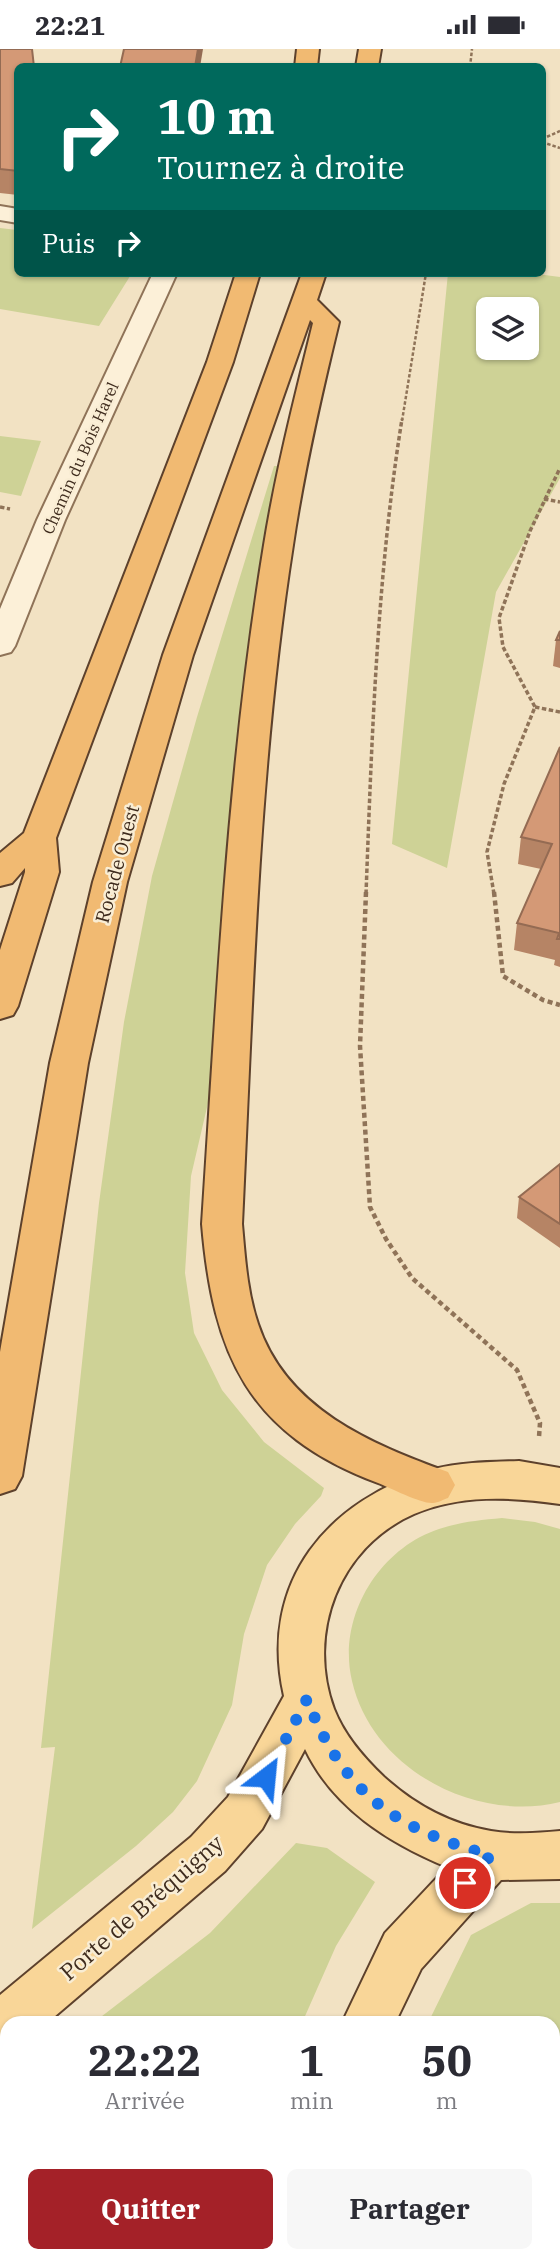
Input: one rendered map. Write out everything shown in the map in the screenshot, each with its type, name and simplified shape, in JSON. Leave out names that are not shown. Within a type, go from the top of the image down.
[{"type":"highway","points":[[0,1006],[42,872],[39,838],[220,362],[247,277]]},
{"type":"highway","points":[[310,287],[326,322],[284,499],[273,571],[250,775],[222,1224],[224,1272],[235,1322],[254,1364],[289,1409],[327,1441],[378,1467],[433,1485]]},
{"type":"highway","name":"Rocade Ouest","points":[[0,1476],[69,1063],[110,882],[178,655],[310,287]]},
{"type":"highway","points":[[0,875],[4,867],[39,838]]},
{"type":"main road","points":[[547,1483],[466,1479],[433,1485],[401,1498],[371,1517],[346,1539],[325,1566],[310,1597],[302,1629],[301,1664],[307,1699],[320,1735],[343,1770],[372,1800],[407,1825],[448,1844],[491,1855],[560,1855]]},
{"type":"main road","name":"Porte de Bréquigny","points":[[15,2016],[208,1854],[245,1813],[307,1699]]},
{"type":"main road","points":[[371,2016],[403,1951],[491,1855]]},
{"type":"street","name":"Chemin du Bois Harel","points":[[0,646],[51,520],[163,277]]},
{"type":"path","points":[[425,277],[390,493],[371,749],[360,1046],[370,1207],[386,1239],[412,1278],[517,1370],[540,1423],[547,1483]]},
{"type":"path","points":[[560,468],[544,499],[499,618],[503,647],[535,707],[504,785],[487,852],[499,921],[503,976],[543,1000],[560,1005]]},
{"type":"path","points":[[544,499],[560,502]]},
{"type":"path","points":[[535,707],[560,712]]},
{"type":"green space","points":[[0,228],[14,230],[14,277],[130,277],[99,326],[0,309]]},
{"type":"green space","points":[[448,277],[560,277],[560,478],[496,592],[447,868],[392,844]]},
{"type":"green space","points":[[0,436],[41,441],[21,496],[0,492]]},
{"type":"green space","points":[[274,466],[279,466],[266,532],[211,1090],[191,1176],[185,1273],[194,1333],[222,1390],[264,1442],[324,1488],[321,1496],[295,1524],[267,1565],[244,1634],[232,1705],[197,1781],[173,1812],[136,1846],[32,1929],[55,1747],[41,1748],[99,1203],[124,1022],[152,876],[197,717]]},
{"type":"green space","points":[[502,1518],[535,1522],[560,1529],[560,1802],[527,1806],[494,1804],[462,1796],[432,1782],[404,1763],[381,1740],[363,1712],[352,1681],[349,1657],[351,1633],[357,1610],[381,1569],[398,1552],[439,1529]]},
{"type":"green space","points":[[296,1843],[327,1848],[375,1882],[336,1946],[305,2016],[102,2016],[210,1933]]},
{"type":"green space","points":[[531,1903],[560,1903],[560,2016],[431,2016],[471,1935]]},
{"type":"building","points":[[0,49],[32,49],[34,63],[14,63],[14,171],[0,169]]},
{"type":"building","points":[[124,49],[198,49],[196,63],[121,63]]},
{"type":"building","points":[[560,747],[560,939],[557,939],[559,933],[517,923],[552,844],[521,837]]},
{"type":"building","points":[[560,1164],[560,1224],[519,1197]]},
{"type":"route","points":[[266,1777],[307,1699],[320,1735],[343,1770],[372,1800],[407,1825],[448,1844],[491,1855],[465,1883]]}]
